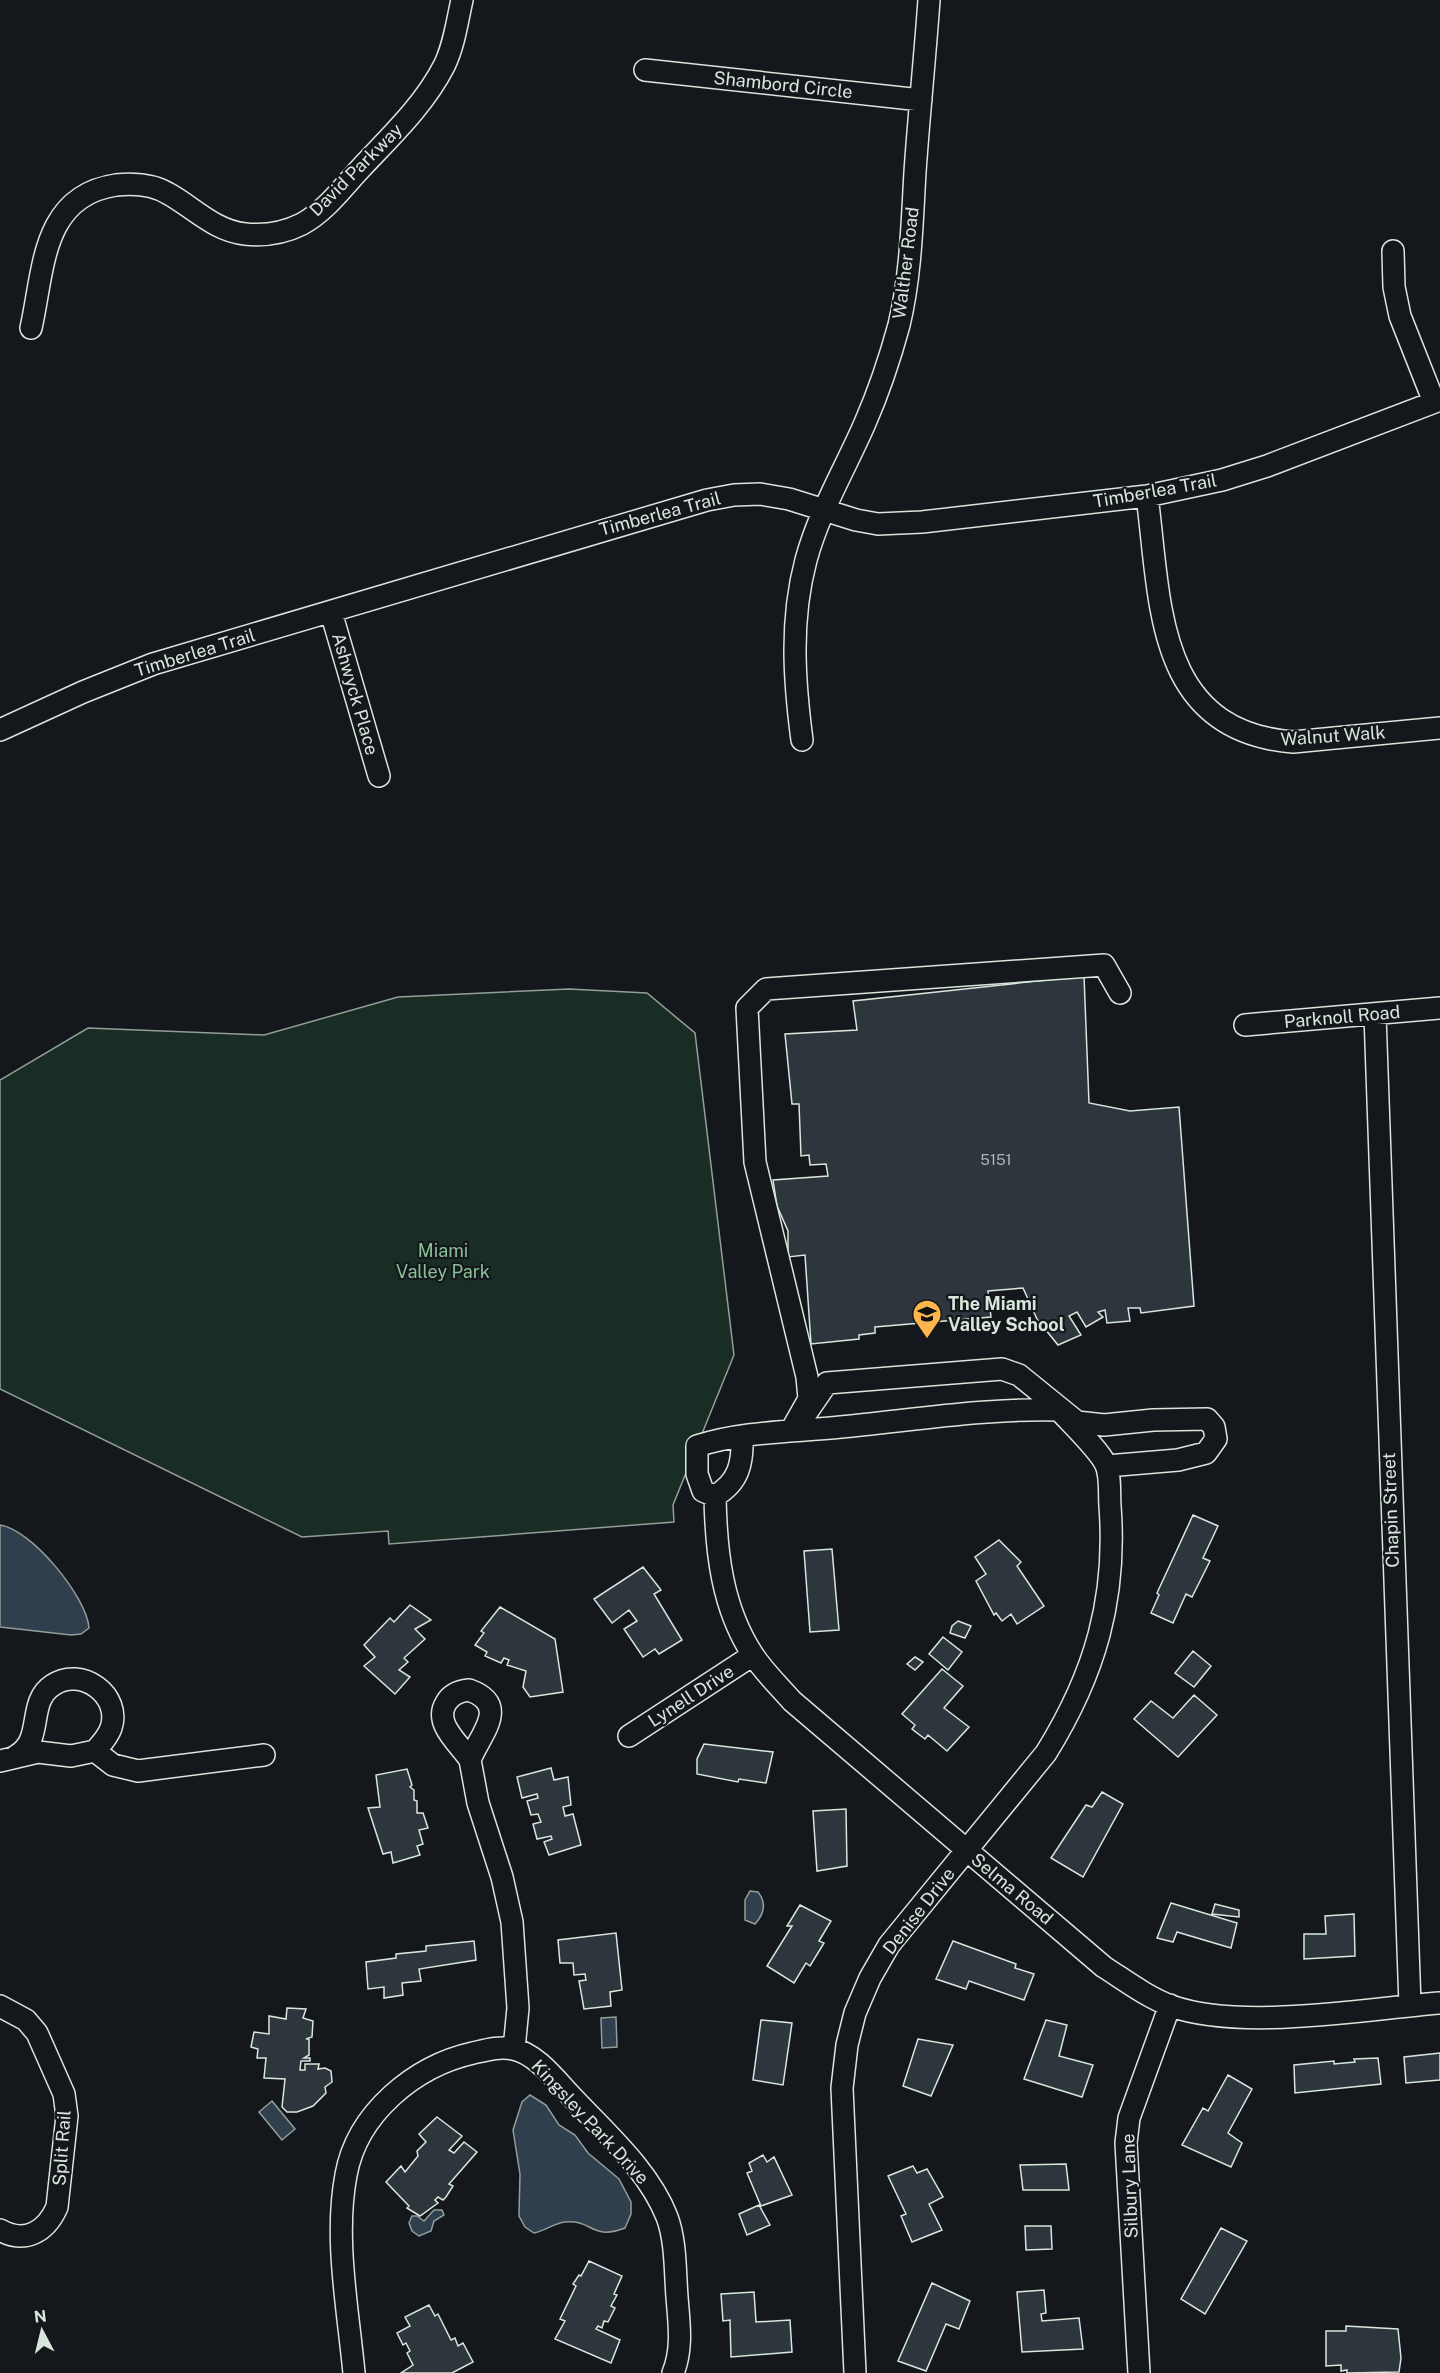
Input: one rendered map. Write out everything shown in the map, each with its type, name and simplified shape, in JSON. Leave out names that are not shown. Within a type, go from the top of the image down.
[{"type":"street","name":"David Parkway","points":[[31,328],[42,260],[48,240],[69,208],[87,195],[108,186],[131,183],[151,186],[168,193],[213,223],[230,231],[252,234],[283,232],[303,223],[325,207],[413,112],[433,86],[453,40],[462,0]]},
{"type":"street","name":"Walther Road","points":[[802,740],[794,681],[796,612],[806,559],[823,511],[869,413],[885,373],[899,323],[908,272],[929,0]]},
{"type":"street","name":"Shambord Circle","points":[[645,70],[921,100]]},
{"type":"street","points":[[1393,251],[1394,287],[1400,316],[1437,401]]},
{"type":"street","name":"Timberlea Trail","points":[[0,730],[83,692],[153,664],[707,500],[734,495],[760,494],[789,499],[823,511],[878,524],[922,522],[1148,496],[1222,480],[1268,466],[1437,401]]},
{"type":"street","name":"Walnut Walk","points":[[1148,496],[1167,639],[1177,668],[1191,690],[1207,708],[1228,723],[1269,740],[1293,742],[1440,728]]},
{"type":"street","name":"Ashwyck Place","points":[[331,612],[379,776]]},
{"type":"street","points":[[792,1430],[809,1399],[807,1377],[755,1162],[747,1008],[766,988],[1104,965],[1120,993]]},
{"type":"street","name":"Parknoll Road","points":[[1245,1025],[1440,1008]]},
{"type":"street","name":"Chapin Street","points":[[1374,1014],[1410,2005]]},
{"type":"street","points":[[742,1436],[743,1462],[730,1488],[715,1496],[703,1491],[697,1474],[697,1446],[742,1436],[792,1430],[1020,1409],[1059,1410],[1107,1466],[1178,1460],[1206,1454],[1216,1439],[1214,1427],[1207,1419],[1153,1420],[1104,1425],[1077,1422],[1059,1410],[1019,1375],[1002,1369],[827,1383],[792,1430]]},
{"type":"street","name":"Denise Drive","points":[[855,2373],[841,2106],[847,2045],[866,1987],[889,1945],[1047,1753],[1068,1718],[1089,1672],[1101,1634],[1109,1591],[1111,1522],[1107,1466]]},
{"type":"street","name":"Selma Road","points":[[715,1496],[716,1543],[730,1607],[753,1655],[792,1701],[1104,1967],[1146,1994],[1170,2006],[1232,2017],[1269,2018],[1440,2003]]},
{"type":"street","name":"Lynell Drive","points":[[629,1736],[753,1655]]},
{"type":"street","points":[[77,1679],[91,1682],[103,1691],[110,1702],[112,1727],[95,1751],[71,1756],[38,1752],[8,1758],[28,1748],[33,1738],[35,1715],[42,1694],[53,1685],[77,1679]]},
{"type":"street","points":[[95,1751],[113,1765],[138,1771],[264,1755]]},
{"type":"street","points":[[470,1760],[478,1803],[502,1877],[512,1922],[518,2008],[514,2049]]},
{"type":"street","name":"Split Rail","points":[[0,2006],[26,2020],[37,2033],[64,2094],[67,2116],[57,2207],[52,2219],[32,2235],[10,2235],[0,2229]]},
{"type":"street","name":"Silbury Lane","points":[[1139,2373],[1126,2143],[1129,2118],[1170,2006]]},
{"type":"street","name":"Kingsley Park Drive","points":[[354,2373],[342,2206],[346,2172],[356,2145],[370,2121],[389,2098],[412,2079],[436,2065],[464,2055],[497,2048],[514,2049],[541,2065],[600,2127],[656,2194],[667,2218],[672,2238],[680,2344],[673,2373]]},
{"type":"green space","name":"Miami Valley Park","points":[[569,989],[647,993],[695,1033],[734,1355],[673,1505],[674,1522],[389,1544],[388,1531],[302,1537],[0,1389],[0,1080],[88,1028],[264,1035],[398,997]]},
{"type":"water","points":[[0,1525],[13,1529],[27,1538],[55,1566],[79,1599],[89,1628],[81,1634],[71,1635],[0,1627]]},
{"type":"water","points":[[750,1891],[758,1892],[763,1900],[761,1916],[755,1924],[745,1920],[745,1900]]},
{"type":"water","points":[[616,2017],[617,2047],[602,2048],[601,2018]]},
{"type":"water","points":[[530,2095],[546,2105],[559,2125],[575,2135],[588,2153],[619,2179],[631,2202],[631,2214],[625,2228],[605,2232],[574,2222],[565,2222],[534,2233],[525,2227],[519,2216],[520,2174],[513,2130],[522,2102]]},
{"type":"water","points":[[272,2101],[295,2129],[282,2140],[259,2112]]},
{"type":"water","points":[[434,2210],[442,2210],[444,2215],[434,2221],[431,2231],[419,2236],[412,2231],[409,2223],[412,2216],[417,2216],[424,2221]]},
{"type":"building","name":"The Miami Valley School","points":[[1084,976],[1089,1103],[1130,1111],[1179,1107],[1194,1306],[1141,1313],[1140,1308],[1128,1308],[1130,1321],[1107,1323],[1105,1310],[1098,1312],[1103,1317],[1086,1327],[1077,1312],[1069,1316],[1081,1335],[1058,1345],[1037,1319],[1023,1288],[988,1291],[991,1317],[875,1327],[875,1333],[859,1335],[859,1339],[811,1344],[805,1255],[788,1257],[788,1231],[777,1206],[773,1180],[828,1176],[826,1164],[810,1165],[809,1155],[801,1156],[799,1104],[792,1104],[785,1034],[857,1030],[853,1001]]},
{"type":"building","points":[[1193,1515],[1218,1526],[1203,1558],[1210,1561],[1192,1597],[1186,1594],[1173,1623],[1151,1613],[1159,1595],[1157,1593]]},
{"type":"building","points":[[999,1540],[1021,1562],[1017,1566],[1044,1606],[1017,1624],[1011,1614],[1002,1621],[996,1613],[994,1615],[976,1581],[986,1574],[975,1557]]},
{"type":"building","points":[[832,1549],[839,1630],[810,1632],[804,1551]]},
{"type":"building","points":[[643,1567],[661,1590],[654,1594],[682,1640],[659,1654],[655,1649],[643,1657],[624,1629],[637,1621],[629,1610],[612,1623],[594,1599]]},
{"type":"building","points":[[410,1605],[431,1620],[415,1629],[425,1639],[404,1658],[408,1662],[399,1670],[410,1677],[395,1694],[364,1666],[375,1657],[364,1645],[390,1618],[394,1622]]},
{"type":"building","points":[[500,1607],[555,1639],[563,1692],[530,1697],[523,1687],[526,1671],[507,1665],[509,1660],[504,1658],[501,1663],[485,1656],[487,1652],[475,1645],[484,1633],[481,1631]]},
{"type":"building","points":[[958,1621],[971,1626],[965,1638],[950,1633],[952,1626]]},
{"type":"building","points":[[943,1637],[962,1652],[948,1670],[929,1654]]},
{"type":"building","points":[[1193,1651],[1211,1666],[1194,1687],[1175,1673]]},
{"type":"building","points":[[915,1657],[923,1662],[915,1670],[907,1664]]},
{"type":"building","points":[[942,1669],[963,1686],[944,1708],[969,1727],[947,1751],[928,1735],[925,1739],[912,1729],[915,1725],[902,1714]]},
{"type":"building","points":[[1194,1695],[1217,1715],[1178,1757],[1134,1719],[1151,1701],[1173,1718]]},
{"type":"building","points":[[704,1744],[773,1752],[766,1783],[739,1779],[738,1782],[697,1774],[697,1759]]},
{"type":"building","points":[[551,1768],[554,1780],[568,1777],[571,1805],[563,1807],[565,1816],[573,1814],[581,1845],[549,1855],[544,1842],[552,1839],[551,1836],[537,1839],[533,1824],[541,1822],[538,1814],[531,1815],[527,1801],[538,1798],[537,1794],[522,1798],[517,1777]]},
{"type":"building","points":[[407,1769],[412,1785],[410,1787],[414,1790],[414,1800],[417,1801],[417,1813],[423,1813],[428,1828],[419,1830],[423,1844],[417,1846],[420,1855],[393,1863],[391,1852],[383,1854],[368,1808],[380,1807],[376,1775]]},
{"type":"building","points":[[1102,1792],[1123,1804],[1083,1877],[1051,1858],[1086,1805],[1092,1807]]},
{"type":"building","points":[[846,1809],[847,1866],[817,1871],[813,1811]]},
{"type":"building","points":[[1171,1903],[1237,1923],[1231,1948],[1177,1932],[1173,1942],[1157,1938]]},
{"type":"building","points":[[1215,1904],[1239,1910],[1239,1917],[1212,1914]]},
{"type":"building","points":[[800,1905],[831,1921],[819,1941],[824,1943],[810,1966],[806,1963],[794,1983],[767,1966],[792,1926],[787,1926]]},
{"type":"building","points":[[1354,1914],[1355,1956],[1304,1959],[1304,1934],[1326,1934],[1325,1916]]},
{"type":"building","points":[[616,1933],[622,1990],[610,1992],[611,2006],[584,2009],[579,1981],[586,1980],[585,1974],[574,1975],[573,1963],[560,1963],[558,1940]]},
{"type":"building","points":[[474,1941],[476,1960],[419,1969],[421,1981],[402,1983],[403,1995],[384,1998],[384,1987],[368,1989],[366,1962],[396,1958],[396,1954],[426,1951],[426,1946]]},
{"type":"building","points":[[953,1941],[1016,1964],[1015,1968],[1034,1974],[1024,2000],[969,1981],[966,1989],[936,1979]]},
{"type":"building","points":[[287,2008],[306,2009],[303,2018],[313,2021],[312,2037],[306,2039],[309,2039],[309,2055],[304,2058],[310,2058],[310,2061],[301,2061],[300,2070],[305,2070],[305,2064],[319,2064],[318,2069],[325,2068],[331,2071],[332,2082],[325,2087],[326,2093],[313,2106],[297,2112],[287,2112],[282,2107],[285,2079],[264,2078],[266,2058],[257,2058],[258,2049],[251,2047],[254,2032],[269,2034],[269,2016],[286,2019]]},
{"type":"building","points":[[761,2020],[792,2023],[783,2085],[753,2080]]},
{"type":"building","points":[[1046,2020],[1067,2025],[1059,2056],[1093,2065],[1082,2097],[1024,2079]]},
{"type":"building","points":[[918,2039],[953,2045],[931,2096],[903,2086]]},
{"type":"building","points":[[1440,2053],[1440,2080],[1406,2083],[1404,2057]]},
{"type":"building","points":[[1378,2058],[1381,2084],[1295,2093],[1294,2065],[1334,2061],[1334,2064],[1355,2062],[1354,2059]]},
{"type":"building","points":[[1228,2075],[1252,2089],[1228,2133],[1242,2143],[1231,2167],[1182,2145],[1203,2108],[1208,2111]]},
{"type":"building","points":[[437,2117],[462,2136],[449,2150],[454,2153],[464,2142],[477,2152],[449,2184],[453,2186],[446,2197],[443,2200],[438,2197],[435,2200],[438,2203],[420,2216],[407,2208],[409,2206],[386,2182],[401,2166],[405,2172],[418,2156],[417,2151],[426,2142],[419,2134]]},
{"type":"building","points":[[763,2155],[767,2162],[774,2157],[792,2195],[761,2206],[747,2173],[752,2171],[749,2163]]},
{"type":"building","points":[[1066,2164],[1069,2190],[1023,2190],[1020,2165]]},
{"type":"building","points":[[913,2166],[917,2173],[927,2169],[943,2197],[929,2204],[942,2230],[912,2242],[901,2216],[906,2214],[888,2176]]},
{"type":"building","points":[[759,2205],[770,2225],[747,2235],[739,2214]]},
{"type":"building","points":[[1025,2226],[1051,2226],[1052,2249],[1026,2250]]},
{"type":"building","points":[[1221,2228],[1247,2241],[1205,2314],[1181,2299]]},
{"type":"building","points":[[589,2261],[622,2276],[614,2294],[617,2295],[611,2306],[615,2308],[608,2322],[604,2321],[602,2328],[598,2326],[596,2329],[620,2340],[611,2363],[555,2339],[565,2321],[560,2319],[576,2286],[573,2284],[579,2275],[581,2276]]},
{"type":"building","points":[[932,2283],[970,2301],[959,2329],[946,2324],[926,2371],[898,2361]]},
{"type":"building","points":[[1044,2290],[1046,2313],[1041,2314],[1042,2321],[1079,2318],[1083,2349],[1022,2352],[1017,2292]]},
{"type":"building","points":[[754,2292],[756,2322],[790,2320],[792,2352],[731,2357],[730,2320],[723,2321],[721,2294]]},
{"type":"building","points":[[429,2305],[435,2316],[438,2314],[451,2340],[455,2338],[458,2346],[463,2343],[473,2362],[452,2373],[401,2373],[413,2365],[407,2353],[410,2351],[406,2343],[403,2345],[397,2333],[410,2326],[405,2317]]},
{"type":"building","points":[[1346,2326],[1398,2329],[1401,2358],[1399,2372],[1347,2373],[1347,2370],[1341,2371],[1341,2365],[1326,2366],[1326,2331],[1346,2331]]},
{"type":"place","name":"The Miami Valley School","points":[[927,1340]]}]
